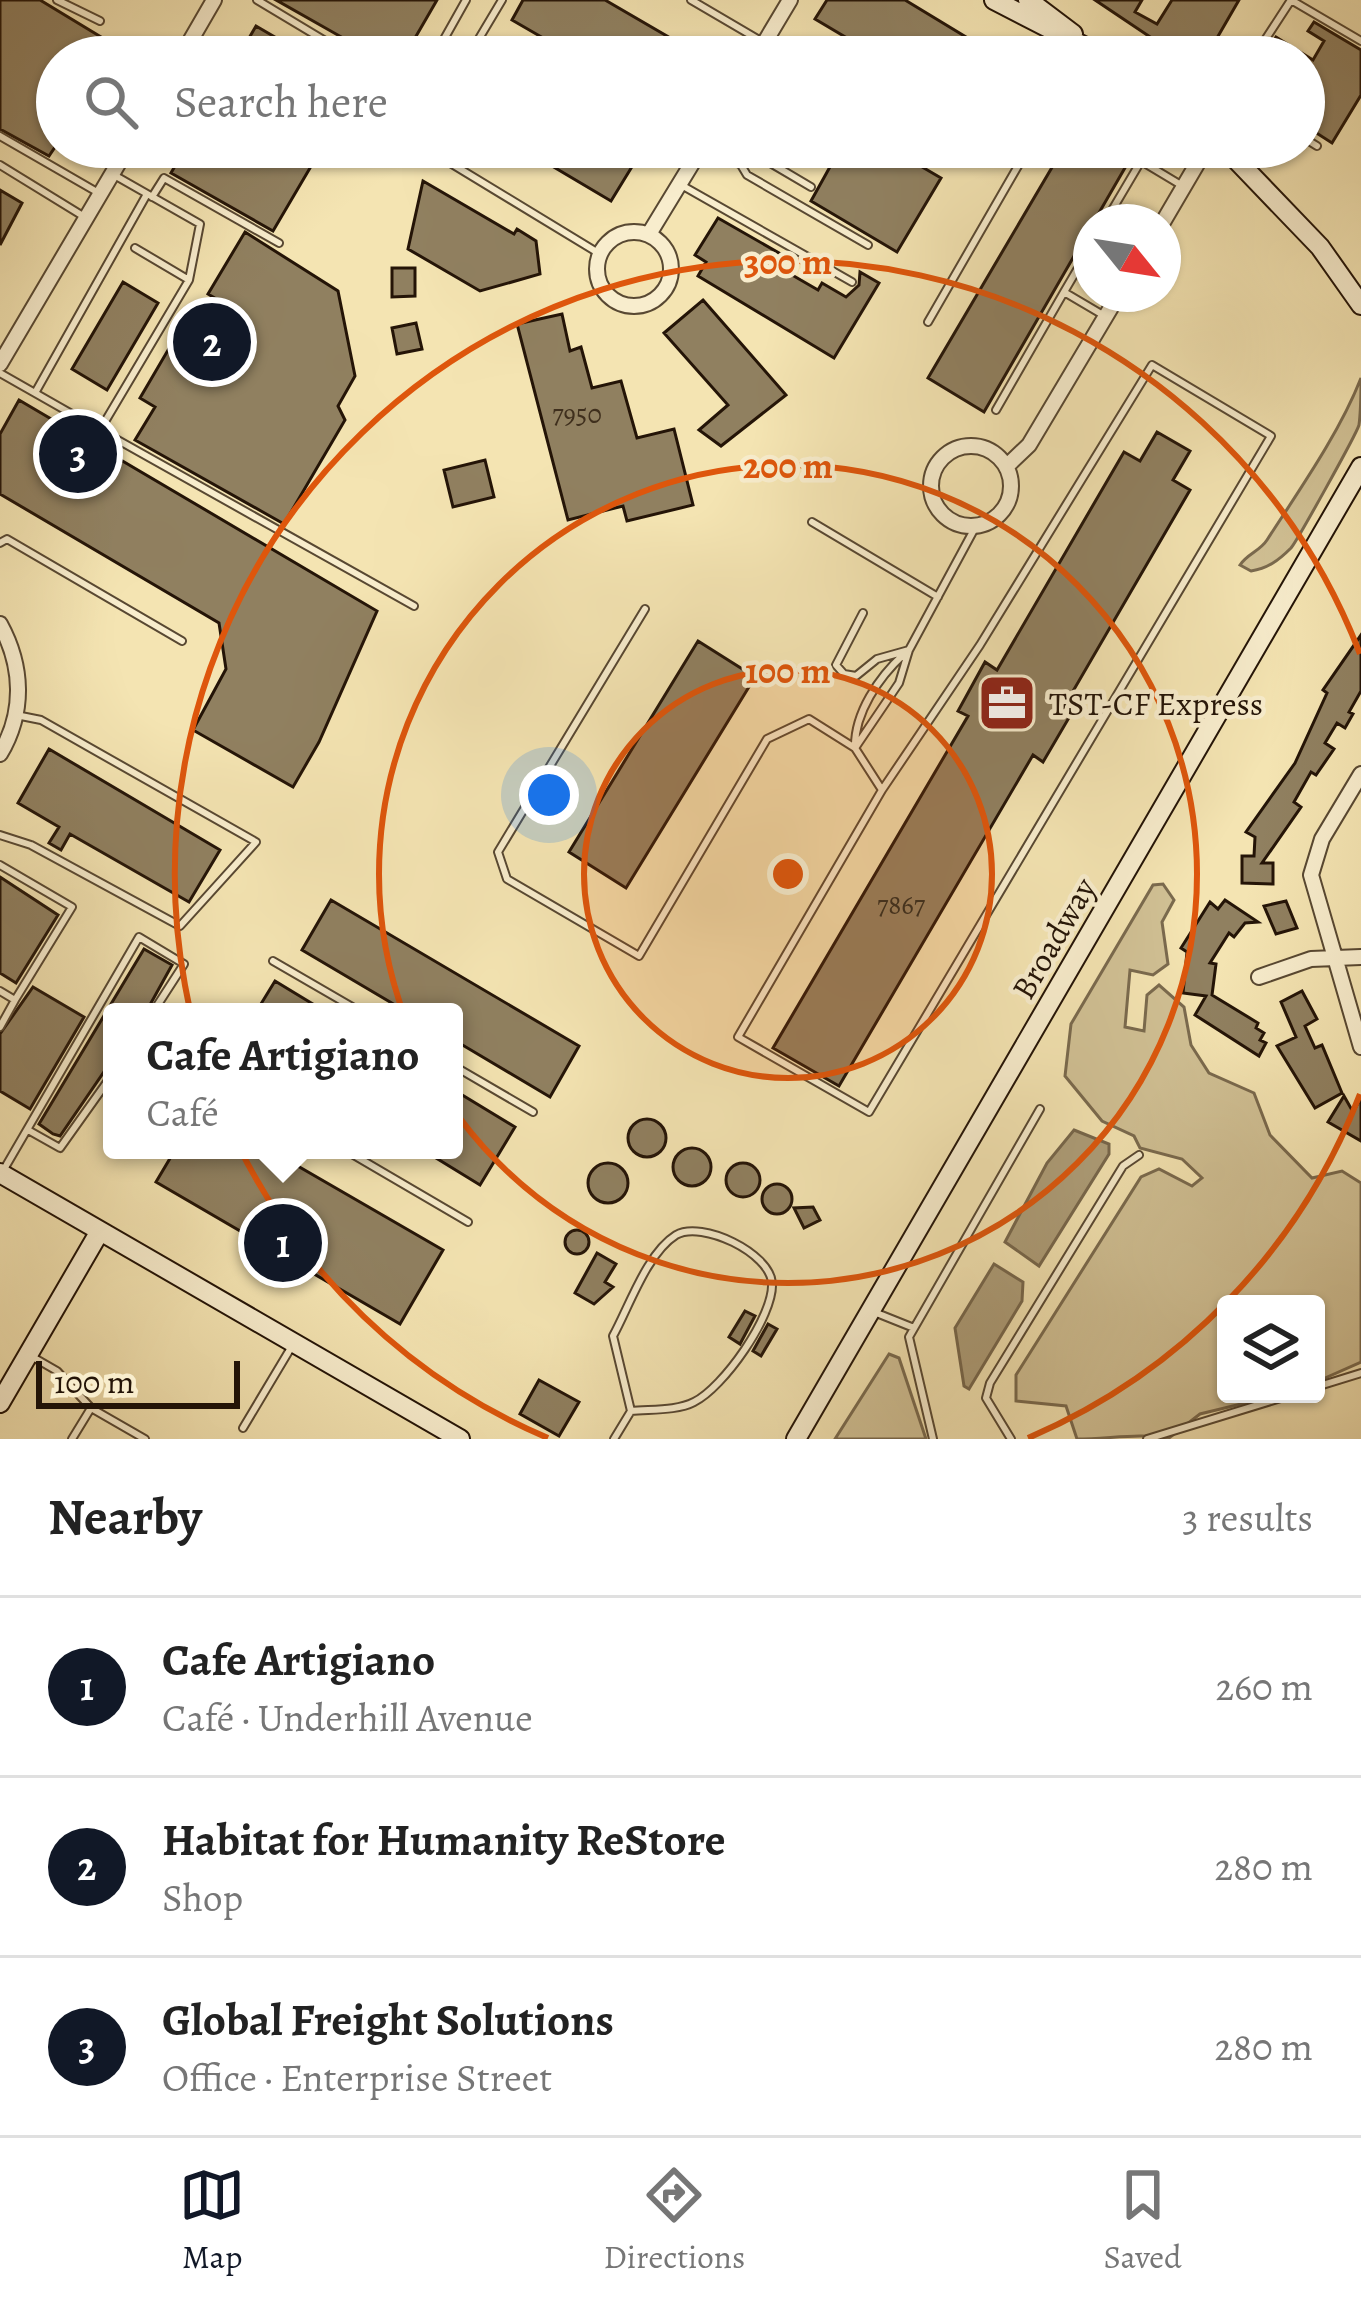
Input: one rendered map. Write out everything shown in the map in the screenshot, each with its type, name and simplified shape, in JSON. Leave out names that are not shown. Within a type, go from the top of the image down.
[{"type":"street","points":[[193,36],[214,0]]},
{"type":"street","points":[[768,36],[790,0]]},
{"type":"street","points":[[994,0],[1057,36]]},
{"type":"street","points":[[1028,0],[1049,6],[1072,36]]},
{"type":"street","points":[[0,369],[116,168]]},
{"type":"street","points":[[649,234],[691,168]]},
{"type":"street","points":[[1173,204],[1195,168]]},
{"type":"street","points":[[1243,168],[1320,247],[1361,305]]},
{"type":"street","points":[[649,234],[667,251],[671,276],[648,304],[623,305],[603,290],[600,254],[615,236],[649,234]]},
{"type":"street","points":[[1006,466],[1029,446],[1109,312]]},
{"type":"street","points":[[974,446],[998,455],[1012,492],[1008,504],[976,526],[963,526],[940,513],[931,488],[938,462],[960,447],[974,446]]},
{"type":"street","name":"Broadway","points":[[796,1439],[1361,466]]},
{"type":"street","points":[[0,624],[19,680],[16,715],[0,754]]},
{"type":"street","points":[[1361,774],[1312,865],[1314,898],[1361,1047]]},
{"type":"street","points":[[1259,977],[1311,959],[1361,957]]},
{"type":"street","points":[[0,1173],[459,1439]]},
{"type":"street","points":[[0,1402],[100,1231]]},
{"type":"lane","points":[[58,0],[100,21]]},
{"type":"lane","points":[[257,0],[317,36]]},
{"type":"lane","points":[[446,36],[466,0]]},
{"type":"lane","points":[[481,36],[502,0]]},
{"type":"lane","points":[[691,0],[752,36]]},
{"type":"lane","points":[[1268,36],[1291,0],[1361,41]]},
{"type":"lane","points":[[0,136],[36,157]]},
{"type":"lane","points":[[0,165],[86,218]]},
{"type":"lane","points":[[55,168],[100,194]]},
{"type":"lane","points":[[458,168],[600,254]]},
{"type":"lane","points":[[743,168],[747,176],[868,245]]},
{"type":"lane","points":[[782,168],[812,187]]},
{"type":"lane","points":[[928,322],[1017,168]]},
{"type":"lane","points":[[1116,204],[1137,168]]},
{"type":"lane","points":[[1153,168],[1184,187]]},
{"type":"lane","points":[[100,430],[189,280],[200,224],[112,174]]},
{"type":"lane","points":[[34,393],[164,178],[279,243]]},
{"type":"lane","points":[[680,184],[851,282]]},
{"type":"lane","points":[[135,248],[189,280]]},
{"type":"lane","points":[[996,410],[1073,277]]},
{"type":"lane","points":[[1064,292],[1106,316]]},
{"type":"lane","points":[[1152,364],[1271,436],[869,1112],[738,1037],[882,790],[980,645],[1152,364]]},
{"type":"lane","points":[[0,369],[380,592],[414,606]]},
{"type":"lane","points":[[812,522],[938,596]]},
{"type":"lane","points":[[855,748],[899,683],[909,650],[976,526]]},
{"type":"lane","points":[[0,543],[7,539],[182,641]]},
{"type":"lane","points":[[645,609],[499,852],[507,879],[639,956],[767,739],[808,719],[855,748],[882,790]]},
{"type":"lane","points":[[863,614],[836,665],[844,674],[856,676],[878,659],[909,650]]},
{"type":"lane","points":[[855,748],[854,726],[889,668],[909,650]]},
{"type":"lane","points":[[0,835],[31,845],[180,926],[256,842],[41,720],[16,715]]},
{"type":"lane","points":[[0,865],[72,908],[0,1027]]},
{"type":"lane","points":[[0,1173],[140,937],[184,964],[159,1003]]},
{"type":"lane","points":[[273,961],[345,1003]]},
{"type":"lane","points":[[0,992],[15,1000]]},
{"type":"lane","points":[[463,1071],[533,1112]]},
{"type":"lane","points":[[28,1130],[60,1148],[103,1088]]},
{"type":"lane","points":[[933,1439],[909,1337],[1040,1109]]},
{"type":"lane","points":[[1011,1439],[986,1399],[990,1383],[1123,1166],[1139,1155]]},
{"type":"lane","points":[[360,1159],[468,1222]]},
{"type":"lane","points":[[614,1439],[631,1411],[613,1336],[664,1245],[680,1232],[711,1232],[762,1262],[773,1279],[770,1302],[724,1382],[691,1405],[631,1411]]},
{"type":"lane","points":[[871,1310],[914,1328]]},
{"type":"lane","points":[[243,1428],[293,1343]]},
{"type":"lane","points":[[28,1354],[57,1371],[91,1408],[145,1439]]},
{"type":"lane","points":[[1325,1384],[1361,1373]]},
{"type":"lane","points":[[1147,1439],[1265,1403]]},
{"type":"lane","points":[[72,1439],[91,1408]]},
{"type":"shaded area","points":[[1361,378],[1359,425],[1296,541],[1268,566],[1251,571],[1240,565],[1264,544],[1293,501],[1331,440]]},
{"type":"shaded area","points":[[1163,884],[1174,900],[1162,922],[1168,964],[1153,975],[1130,970],[1125,1027],[1144,1031],[1147,995],[1159,985],[1184,1007],[1191,1045],[1209,1073],[1254,1093],[1270,1135],[1312,1178],[1342,1171],[1361,1183],[1361,1362],[1325,1378],[1325,1295],[1217,1295],[1217,1403],[1245,1403],[1200,1414],[1169,1438],[1077,1439],[1066,1406],[1016,1401],[1016,1375],[1141,1177],[1159,1169],[1192,1186],[1202,1178],[1182,1159],[1140,1148],[1134,1136],[1102,1121],[1065,1076],[1071,1024],[1153,885]]},
{"type":"shaded area","points":[[1074,1130],[1109,1144],[1109,1154],[1039,1266],[1005,1242],[1047,1163]]},
{"type":"shaded area","points":[[994,1264],[1023,1282],[1022,1301],[969,1389],[964,1386],[955,1328]]},
{"type":"shaded area","points":[[889,1354],[899,1358],[926,1439],[835,1439]]},
{"type":"building","points":[[0,0],[40,0],[99,36],[36,36],[36,149],[0,129]]},
{"type":"building","points":[[276,0],[437,0],[416,36],[340,36]]},
{"type":"building","points":[[523,0],[605,0],[667,36],[540,36],[512,20]]},
{"type":"building","points":[[827,0],[905,0],[964,36],[844,36],[815,19]]},
{"type":"building","points":[[1095,0],[1142,0],[1135,12],[1157,24],[1172,0],[1239,0],[1218,36],[1149,36]]},
{"type":"building","points":[[1314,22],[1361,50],[1361,95],[1332,143],[1325,138],[1325,36],[1308,31]]},
{"type":"building","points":[[256,26],[273,36],[250,36]]},
{"type":"building","points":[[174,168],[310,168],[273,231],[171,173]]},
{"type":"building","points":[[555,168],[631,168],[611,201]]},
{"type":"building","points":[[829,168],[924,168],[941,178],[897,252],[811,201]]},
{"type":"building","points":[[1052,168],[1125,168],[1104,204],[1073,204],[1073,258],[984,412],[928,378]]},
{"type":"building","points":[[423,181],[514,234],[517,229],[536,241],[540,274],[480,291],[408,249]]},
{"type":"building","points":[[0,190],[22,203],[0,245]]},
{"type":"building","points":[[718,218],[786,257],[780,268],[818,290],[822,283],[846,297],[859,285],[860,272],[879,283],[834,358],[698,276],[706,262],[695,255]]},
{"type":"building","points":[[245,232],[338,291],[355,376],[338,406],[345,420],[284,524],[135,440],[155,407],[140,398],[171,345],[186,354],[218,300],[208,294]]},
{"type":"building","points":[[392,268],[415,268],[415,296],[392,297]]},
{"type":"building","points":[[123,282],[158,303],[107,390],[72,369]]},
{"type":"building","points":[[703,300],[786,395],[721,446],[699,430],[728,405],[664,333]]},
{"type":"building","points":[[562,314],[570,351],[581,347],[592,388],[621,381],[637,438],[674,429],[693,505],[627,521],[623,506],[568,520],[517,324]]},
{"type":"building","points":[[416,323],[422,349],[397,354],[392,328]]},
{"type":"building","points":[[19,400],[377,611],[319,742],[293,787],[193,730],[226,669],[219,623],[0,494],[0,434]]},
{"type":"building","points":[[1157,432],[1190,451],[1173,480],[1190,490],[1062,710],[1070,716],[1043,762],[1033,755],[839,1086],[773,1048],[968,716],[958,711],[985,662],[997,670],[1124,452],[1140,461]]},
{"type":"building","points":[[485,460],[494,497],[453,507],[444,470]]},
{"type":"building","points":[[1361,635],[1361,691],[1349,712],[1353,714],[1345,728],[1337,723],[1325,743],[1334,749],[1316,775],[1311,772],[1294,802],[1301,807],[1262,863],[1273,863],[1273,884],[1242,883],[1242,856],[1254,856],[1255,837],[1246,832],[1295,763],[1327,693],[1323,690]]},
{"type":"building","points":[[698,641],[755,677],[626,888],[569,852]]},
{"type":"building","points":[[49,749],[220,850],[189,902],[70,834],[61,850],[49,843],[59,827],[18,803]]},
{"type":"building","points":[[0,877],[58,915],[16,983],[0,973]]},
{"type":"building","points":[[331,900],[579,1046],[550,1097],[463,1045],[463,1003],[392,1003],[302,950]]},
{"type":"building","points":[[1225,900],[1258,922],[1245,923],[1234,937],[1229,933],[1210,963],[1216,964],[1212,995],[1258,1023],[1256,1028],[1264,1033],[1260,1040],[1266,1043],[1259,1056],[1195,1015],[1206,996],[1183,993],[1187,952],[1181,948],[1210,902],[1218,909]]},
{"type":"building","points":[[1286,901],[1297,928],[1276,934],[1264,906]]},
{"type":"building","points":[[144,949],[172,965],[151,1003],[112,1003]]},
{"type":"building","points":[[275,981],[311,1003],[262,1003]]},
{"type":"building","points":[[33,987],[84,1017],[30,1109],[0,1091],[0,1034]]},
{"type":"building","points":[[1302,991],[1317,1019],[1305,1026],[1315,1048],[1322,1045],[1342,1093],[1315,1108],[1277,1046],[1296,1037],[1281,1002]]},
{"type":"building","points":[[103,1017],[103,1073],[60,1136],[39,1124]]},
{"type":"building","points":[[463,1095],[515,1127],[480,1185],[438,1159],[463,1159]]},
{"type":"building","points":[[1344,1096],[1353,1112],[1361,1098],[1361,1141],[1328,1122]]},
{"type":"building","points":[[647,1119],[660,1125],[666,1138],[660,1151],[647,1157],[634,1151],[628,1138],[634,1125]]},
{"type":"building","points":[[692,1148],[706,1153],[711,1167],[706,1181],[692,1186],[678,1181],[673,1167],[678,1153]]},
{"type":"building","points":[[170,1159],[286,1159],[443,1250],[400,1324],[156,1182]]},
{"type":"building","points":[[608,1163],[622,1169],[628,1183],[622,1197],[608,1203],[594,1197],[588,1183],[594,1169]]},
{"type":"building","points":[[743,1163],[755,1168],[760,1180],[755,1192],[743,1197],[731,1192],[726,1180],[731,1168]]},
{"type":"building","points":[[777,1184],[788,1188],[792,1199],[788,1210],[777,1214],[766,1210],[762,1199],[766,1188]]},
{"type":"building","points":[[813,1207],[820,1220],[804,1228],[794,1208]]},
{"type":"building","points":[[577,1230],[589,1242],[577,1254],[565,1242]]},
{"type":"building","points":[[597,1253],[616,1264],[605,1282],[613,1287],[594,1304],[575,1293]]},
{"type":"building","points":[[745,1311],[755,1316],[740,1344],[729,1337]]},
{"type":"building","points":[[768,1324],[777,1329],[761,1356],[753,1351]]},
{"type":"building","points":[[539,1380],[579,1402],[559,1436],[520,1414]]},
{"type":"place","name":"Habitat for Humanity ReStore","points":[[212,342]]},
{"type":"place","name":"Global Freight Solutions","points":[[78,454]]},
{"type":"place","name":"TST-CF Express","points":[[1007,703]]},
{"type":"place","name":"Cafe Artigiano","points":[[283,1243]]}]
